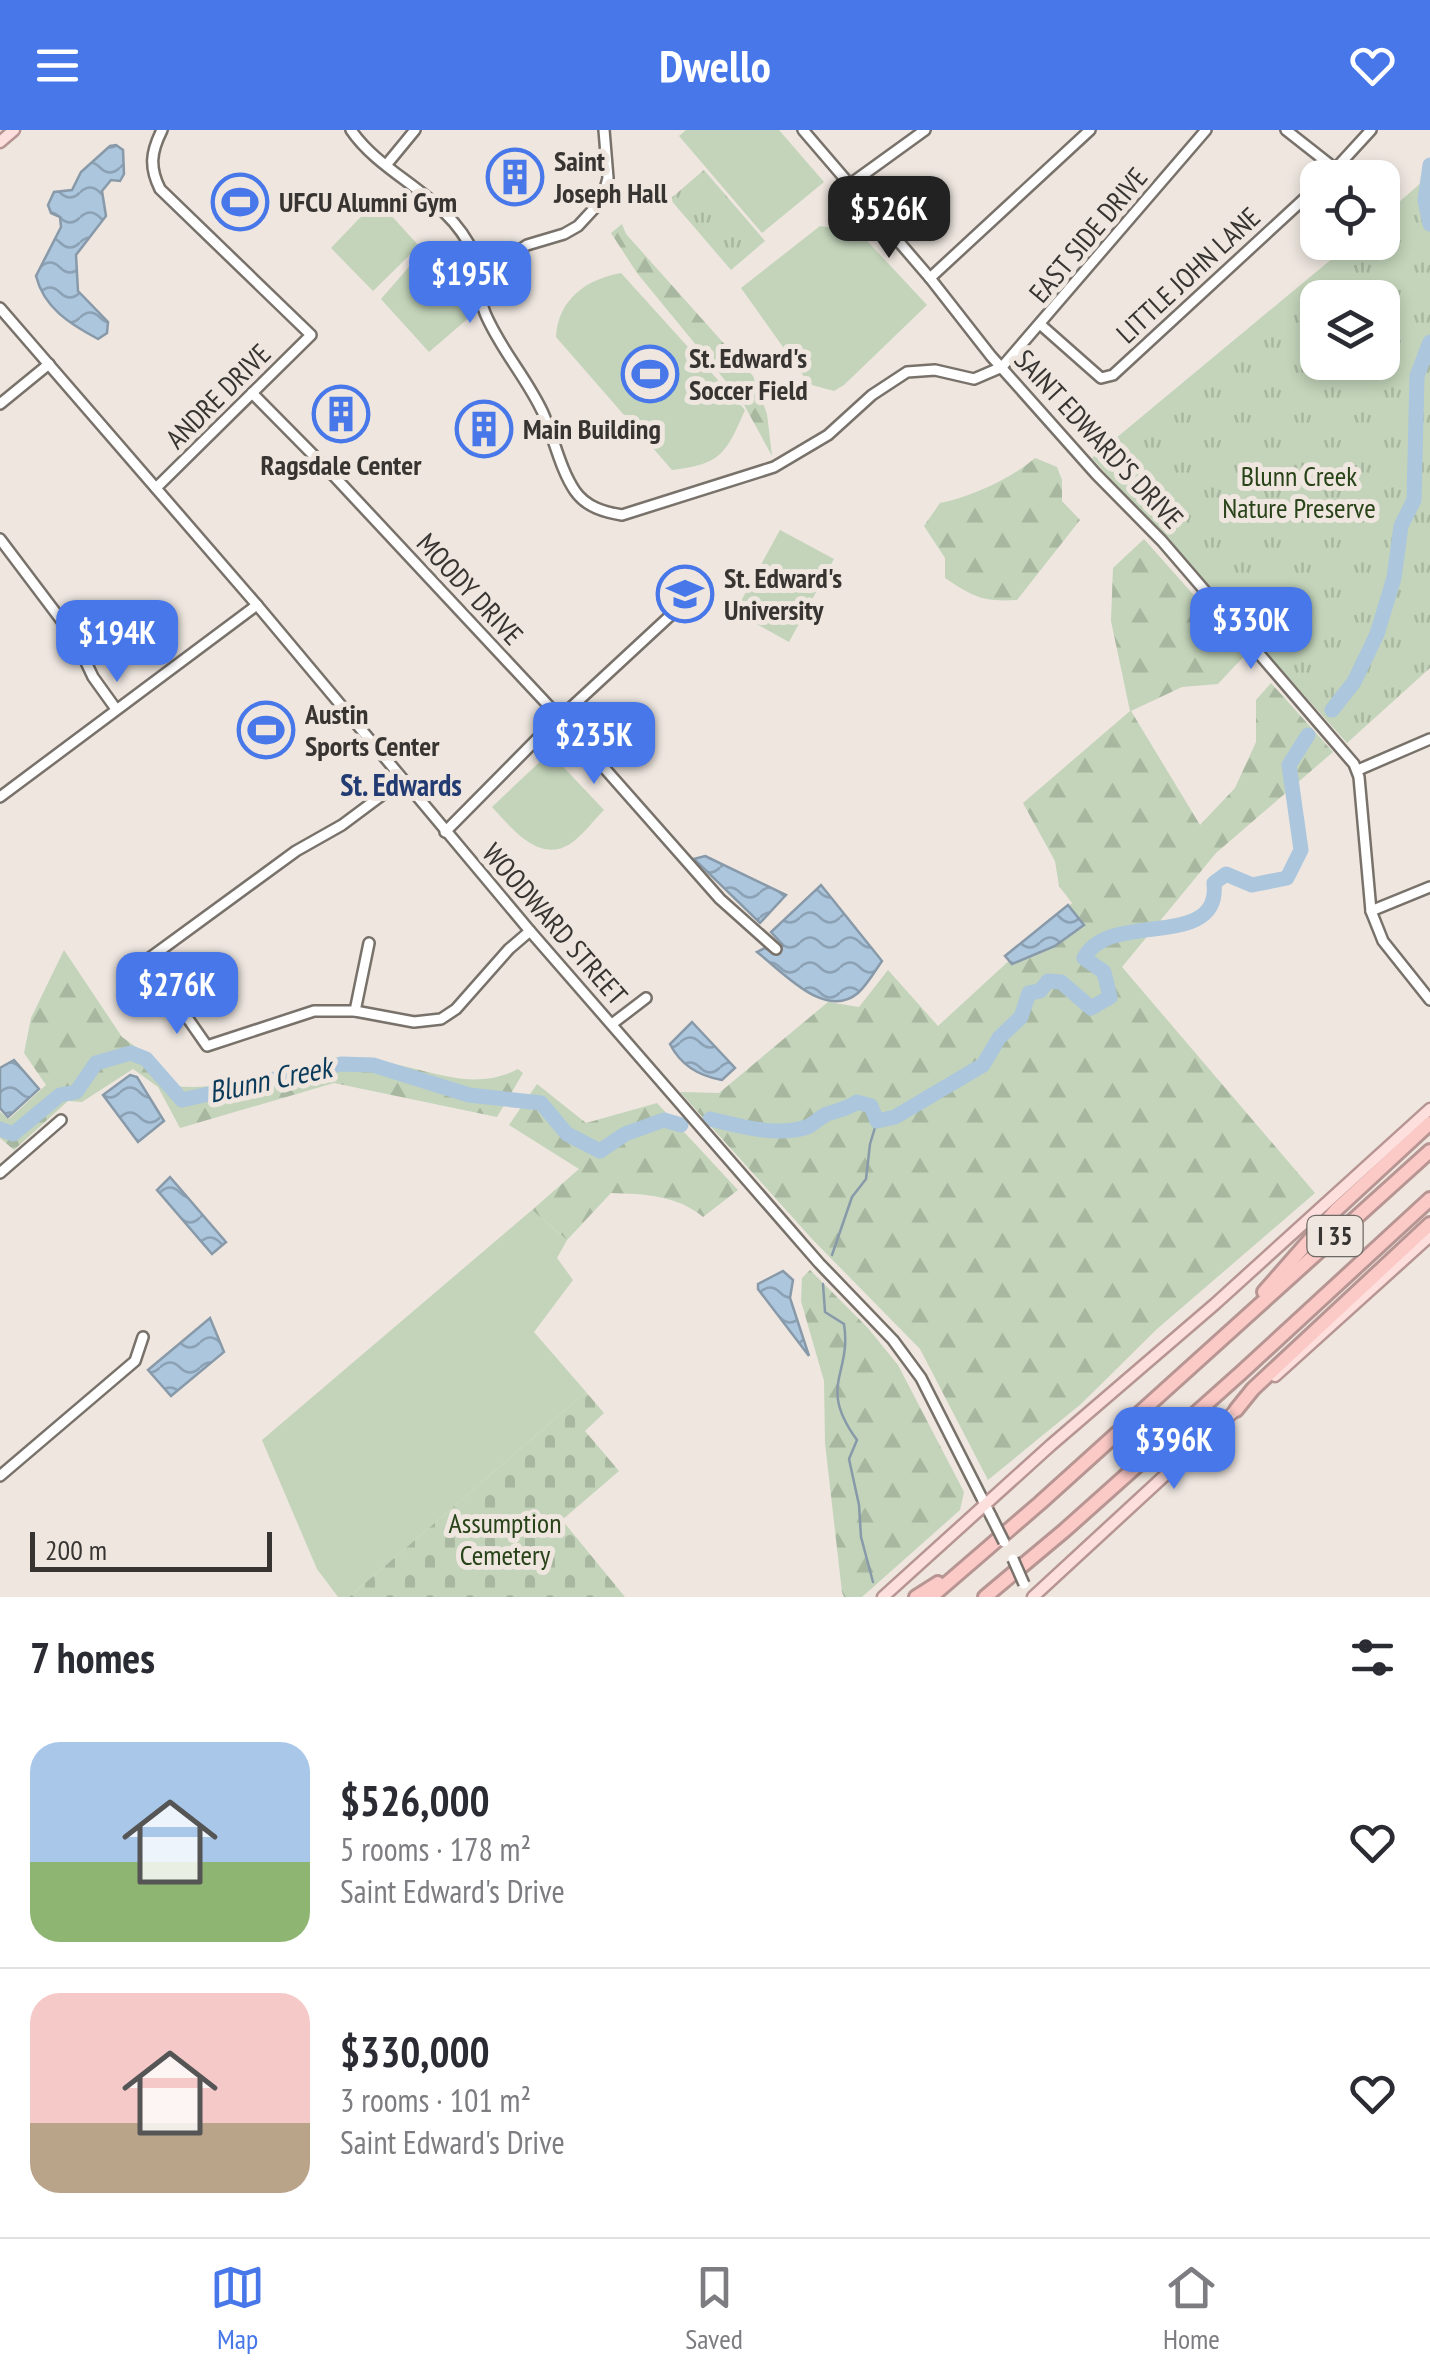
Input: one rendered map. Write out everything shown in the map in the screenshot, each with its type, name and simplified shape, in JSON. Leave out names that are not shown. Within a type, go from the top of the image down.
[{"type":"highway","points":[[1240,1322],[1283,1267],[1336,1210],[1430,1123]]},
{"type":"highway","name":"I 35","points":[[931,1597],[1430,1150]]},
{"type":"highway","name":"I 35","points":[[986,1597],[1198,1412],[1430,1199]]},
{"type":"highway","points":[[1236,1410],[1252,1389],[1424,1236],[1430,1224]]},
{"type":"highway","points":[[916,1597],[957,1572]]},
{"type":"main road","points":[[0,142],[14,130]]},
{"type":"main road","points":[[883,1597],[988,1510],[1430,1108]]},
{"type":"main road","points":[[1032,1597],[1236,1410]]},
{"type":"street","name":"ANDRE DRIVE","points":[[156,488],[311,335],[160,189],[152,174],[151,159],[162,130]]},
{"type":"street","points":[[350,130],[372,154],[418,187],[464,234],[481,276],[484,311],[542,410],[574,491],[588,504],[612,514],[636,513],[774,466],[828,435],[872,396],[907,372],[934,370],[974,379],[1002,367]]},
{"type":"street","points":[[387,164],[415,130]]},
{"type":"street","points":[[481,276],[527,246],[578,226],[602,200],[608,178],[604,130]]},
{"type":"street","name":"SAINT EDWARD'S DRIVE","points":[[803,130],[1002,367],[1188,571],[1358,770]]},
{"type":"street","points":[[849,185],[926,130]]},
{"type":"street","points":[[930,278],[1090,130]]},
{"type":"street","name":"EAST SIDE DRIVE","points":[[1002,367],[1206,130]]},
{"type":"street","points":[[1286,130],[1325,160]]},
{"type":"street","points":[[1343,160],[1370,130]]},
{"type":"street","name":"LITTLE JOHN LANE","points":[[1041,325],[1101,378],[1112,376],[1300,203]]},
{"type":"street","name":"WOODWARD STREET","points":[[0,308],[257,605],[530,932],[818,1263],[893,1340],[921,1378],[1032,1597]]},
{"type":"street","points":[[0,404],[49,364]]},
{"type":"street","name":"MOODY DRIVE","points":[[252,393],[340,481],[560,718],[720,899],[776,949]]},
{"type":"street","points":[[0,539],[74,637],[116,710]]},
{"type":"street","points":[[0,797],[257,605]]},
{"type":"street","points":[[445,832],[672,614]]},
{"type":"street","points":[[1430,740],[1358,770],[1372,911],[1393,956],[1430,1000]]},
{"type":"street","points":[[402,780],[342,824],[296,851],[147,960],[207,1046],[314,1011],[354,1012],[414,1022],[441,1019],[456,1009],[509,948],[530,932]]},
{"type":"street","points":[[1372,911],[1430,886]]},
{"type":"street","points":[[354,1012],[369,942]]},
{"type":"street","points":[[612,1024],[646,998]]},
{"type":"street","points":[[0,1172],[61,1120]]},
{"type":"street","points":[[0,1476],[135,1361],[143,1337]]},
{"type":"green space","points":[[686,130],[779,130],[824,182],[762,233],[679,136]]},
{"type":"green space","points":[[704,170],[765,241],[731,270],[670,199]]},
{"type":"green space","name":"Blunn Creek Nature Preserve","points":[[1430,175],[1430,668],[1347,743],[1092,458],[1300,285],[1300,380],[1400,380],[1400,280],[1306,280],[1331,260],[1400,260],[1400,201]]},
{"type":"green space","points":[[377,200],[419,246],[373,291],[331,248]]},
{"type":"green space","points":[[622,224],[626,234],[753,376],[767,414],[772,456],[742,401],[637,273],[611,233]]},
{"type":"green space","points":[[820,226],[858,231],[927,305],[834,391],[812,385],[805,378],[741,288]]},
{"type":"green space","points":[[460,243],[470,269],[472,315],[429,352],[381,299],[415,260],[433,274]]},
{"type":"green space","name":"St. Edward's Soccer Field","points":[[621,273],[745,410],[733,437],[712,460],[672,470],[556,337],[562,312],[576,293],[597,280]]},
{"type":"green space","points":[[1035,458],[1057,467],[1062,480],[1062,501],[1080,520],[1017,600],[986,599],[971,594],[945,578],[945,558],[924,526],[940,503],[990,486]]},
{"type":"green space","points":[[780,530],[834,559],[789,642],[735,612]]},
{"type":"green space","points":[[1144,539],[1246,654],[1218,684],[1182,687],[1131,711],[1200,825],[1235,788],[1256,742],[1256,700],[1271,683],[1333,752],[1216,853],[1122,967],[1315,1193],[1157,1329],[1081,1404],[988,1480],[920,1349],[813,1240],[680,1092],[719,1093],[828,1002],[859,1007],[888,970],[938,1026],[1072,903],[1059,886],[1055,861],[1023,803],[1130,711],[1111,621],[1113,568]]},
{"type":"green space","points":[[547,755],[552,755],[604,810],[574,841],[558,849],[526,841],[492,807]]},
{"type":"green space","points":[[64,950],[122,1037],[151,1058],[174,1086],[222,1085],[317,1065],[366,1061],[461,1079],[499,1076],[518,1069],[523,1073],[497,1117],[334,1083],[180,1128],[158,1087],[133,1069],[82,1102],[68,1101],[14,1150],[0,1138],[0,1112],[9,1119],[46,1085],[24,1053],[31,1018]]},
{"type":"green space","points":[[537,1084],[586,1123],[657,1103],[738,1190],[703,1217],[671,1200],[611,1193],[567,1240],[532,1210],[579,1169],[509,1125]]},
{"type":"green space","points":[[532,1210],[567,1240],[557,1258],[573,1280],[534,1332],[586,1392],[349,1597],[338,1597],[317,1569],[262,1440]]},
{"type":"green space","points":[[810,1270],[867,1327],[898,1365],[964,1492],[960,1510],[862,1597],[844,1597],[842,1592],[825,1443],[824,1381],[801,1301],[802,1278]]},
{"type":"green space","name":"Assumption Cemetery","points":[[586,1392],[604,1413],[585,1431],[619,1471],[562,1520],[625,1597],[349,1597]]},
{"type":"water","points":[[116,145],[123,150],[124,174],[120,181],[111,180],[102,191],[106,216],[76,255],[78,291],[108,322],[107,333],[98,339],[52,306],[36,276],[61,227],[60,217],[51,213],[48,205],[54,192],[72,190],[81,172]]},
{"type":"water","points":[[705,856],[786,895],[760,923],[694,859]]},
{"type":"water","points":[[821,885],[882,961],[861,990],[845,1000],[832,1001],[805,990],[757,952],[765,948],[777,953],[783,945],[771,932]]},
{"type":"water","points":[[1068,905],[1084,925],[1055,946],[1012,964],[1005,956]]},
{"type":"water","points":[[692,1022],[735,1068],[722,1080],[692,1069],[670,1044]]},
{"type":"water","points":[[14,1060],[39,1089],[8,1117],[0,1108],[0,1068]]},
{"type":"water","points":[[130,1075],[137,1077],[164,1121],[138,1142],[103,1095]]},
{"type":"water","points":[[170,1177],[226,1242],[212,1254],[157,1190]]},
{"type":"water","points":[[783,1271],[793,1280],[790,1298],[809,1356],[758,1289],[758,1284]]},
{"type":"water","points":[[210,1318],[224,1352],[171,1396],[148,1370]]},
{"type":"waterway","name":"Blunn Creek","points":[[1430,165],[1425,200],[1430,224]]},
{"type":"waterway","name":"Blunn Creek","points":[[1332,710],[1354,682],[1377,634],[1394,578],[1401,526],[1414,500],[1417,376],[1430,342]]},
{"type":"waterway","name":"Blunn Creek","points":[[710,1119],[758,1129],[795,1130],[857,1102],[871,1106],[877,1121],[895,1117],[983,1065],[999,1038],[1021,1017],[1029,993],[1040,991],[1048,981],[1061,982],[1091,1008],[1110,997],[1104,972],[1084,958],[1097,944],[1116,935],[1183,924],[1200,917],[1211,904],[1214,883],[1226,874],[1252,885],[1287,878],[1301,850],[1289,765],[1308,735]]},
{"type":"waterway","name":"Blunn Creek","points":[[0,1129],[13,1134],[60,1095],[76,1092],[96,1063],[131,1053],[146,1059],[182,1100],[341,1064],[373,1065],[469,1095],[541,1103],[567,1134],[600,1151],[625,1134],[664,1120],[681,1125]]},
{"type":"waterway","points":[[832,1255],[852,1197],[866,1179],[877,1121]]},
{"type":"waterway","points":[[823,1284],[825,1312],[844,1324],[844,1356],[837,1393],[845,1421],[857,1440],[849,1459],[861,1537],[873,1582]]},
{"type":"place","name":"Saint Joseph Hall","points":[[515,177]]},
{"type":"place","name":"UFCU Alumni Gym","points":[[240,202]]},
{"type":"place","name":"St. Edward's Soccer Field","points":[[650,374]]},
{"type":"place","name":"Ragsdale Center","points":[[341,414]]},
{"type":"place","name":"Main Building","points":[[484,429]]},
{"type":"place","name":"St. Edward's University","points":[[685,594]]},
{"type":"place","name":"Austin Sports Center","points":[[266,730]]},
{"type":"district","name":"St. Edwards","points":[[401,786]]}]
